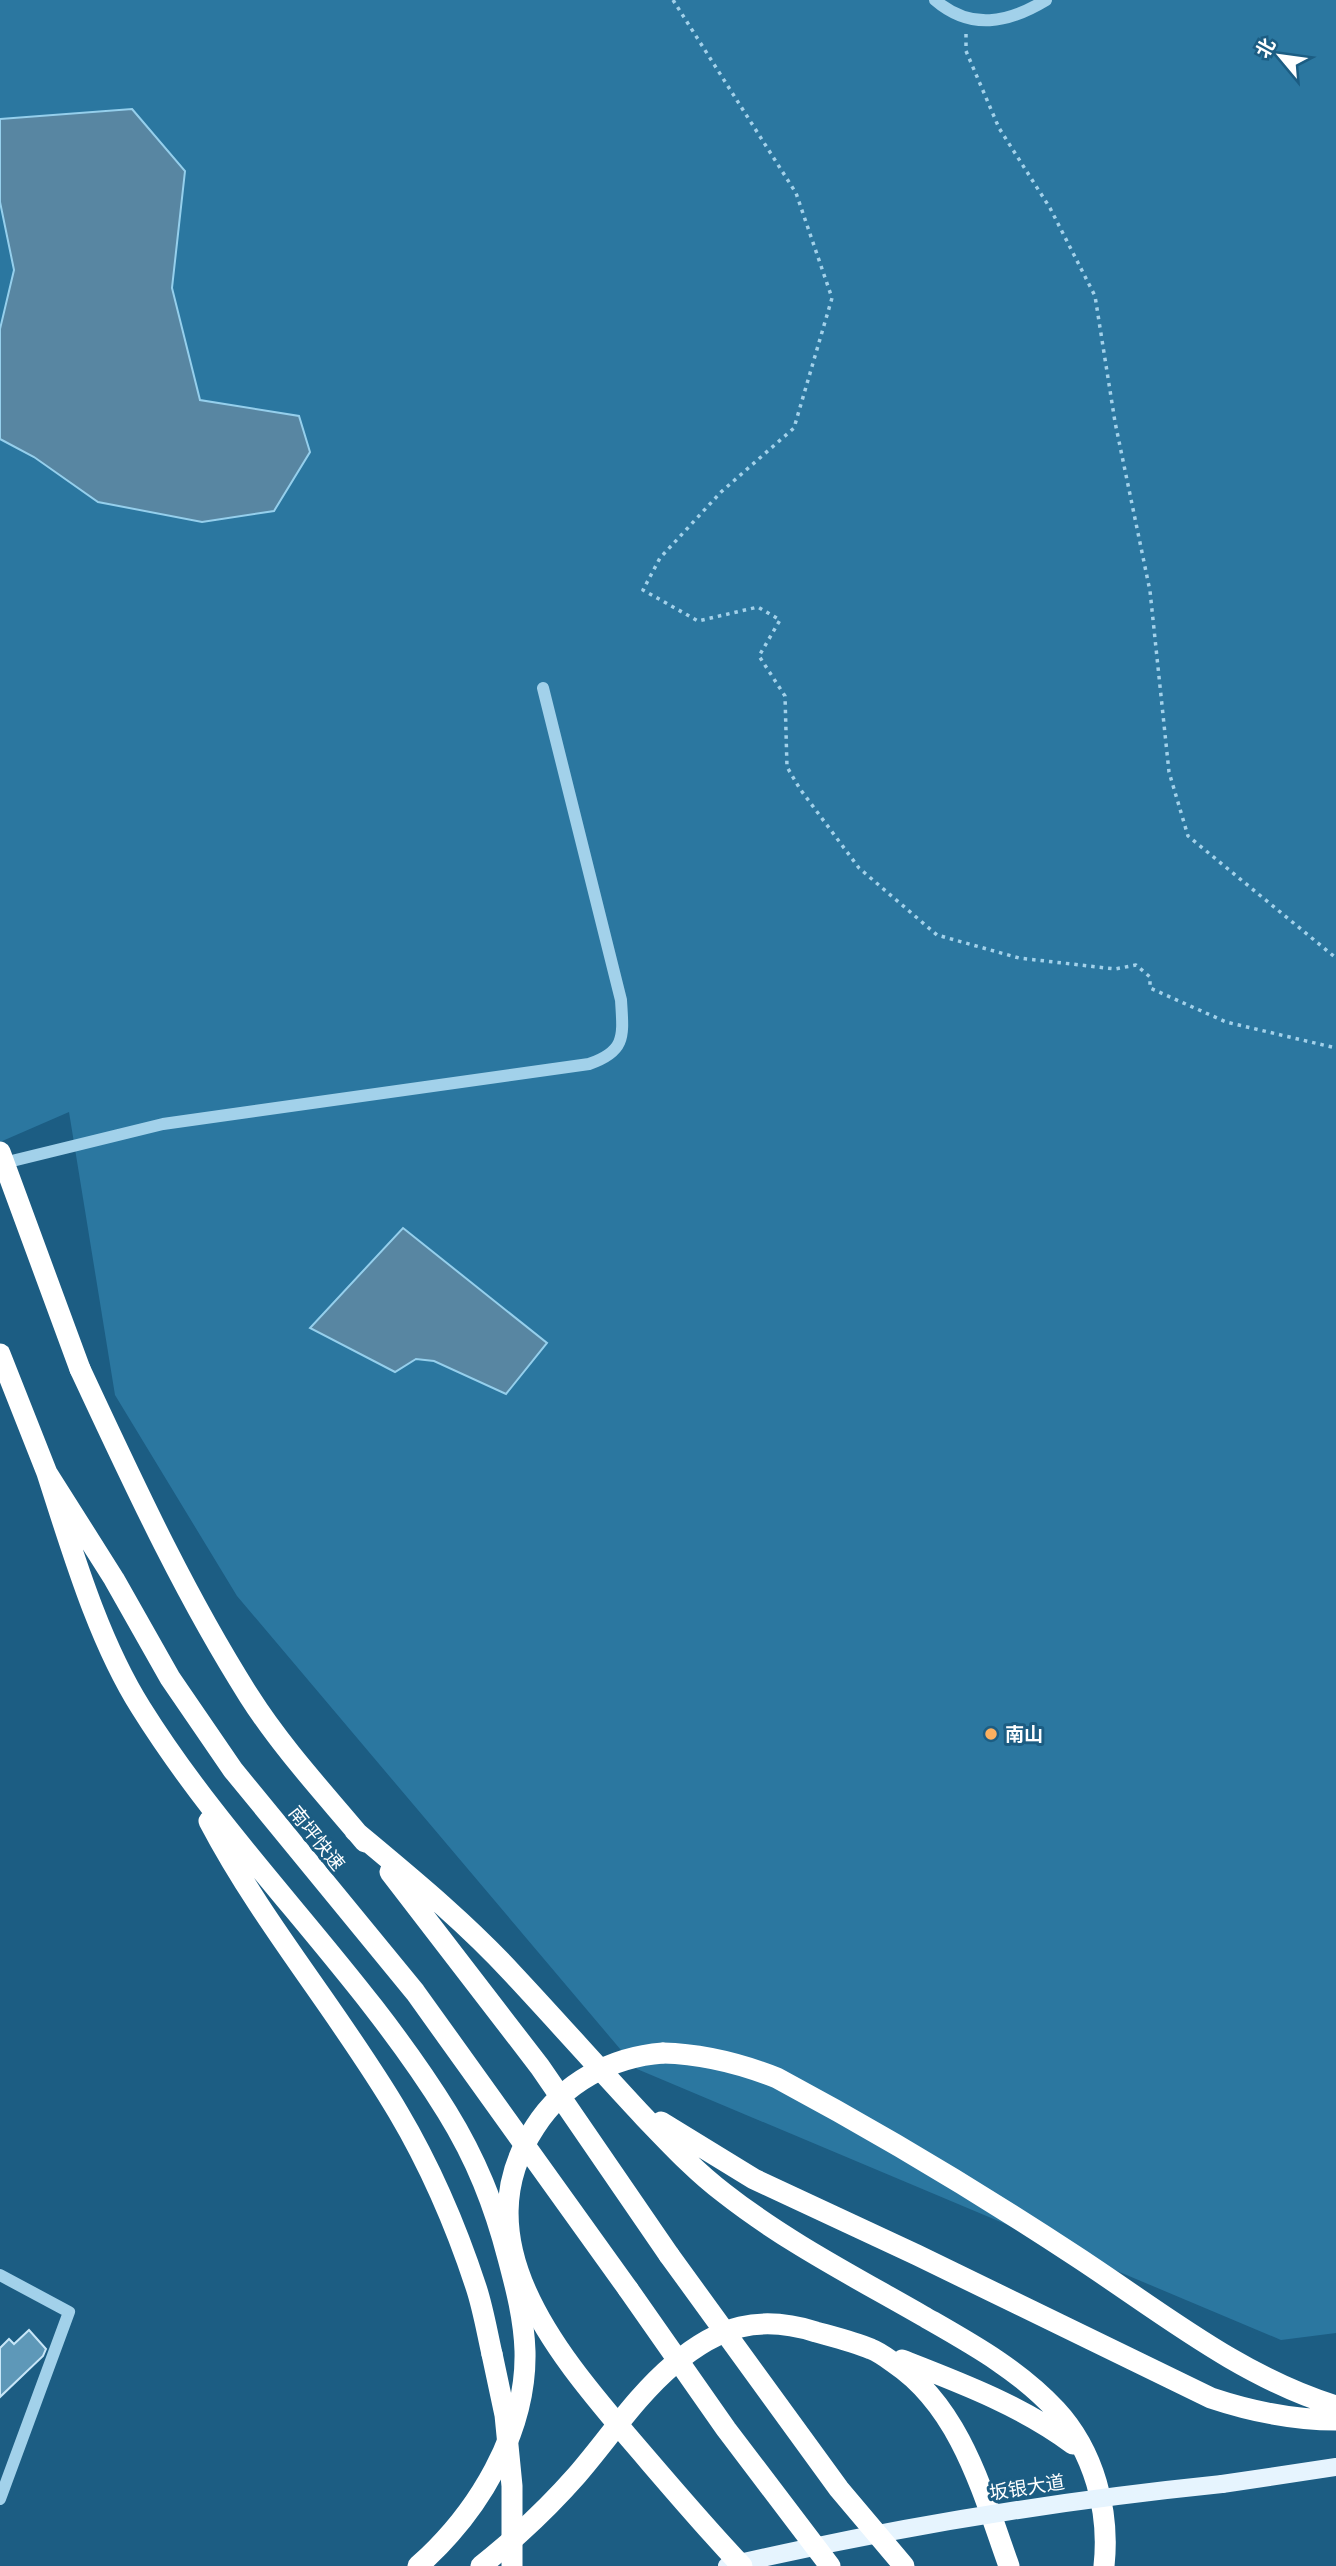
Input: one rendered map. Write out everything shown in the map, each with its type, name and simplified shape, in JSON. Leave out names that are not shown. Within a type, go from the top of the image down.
[{"type":"highway","name":"南坪快速","points":[[0,1152],[80,1369],[142,1501],[209,1627],[250,1696],[289,1750],[418,1907],[540,2067],[669,2255],[839,2489],[904,2566]]},
{"type":"highway","name":"南坪快速","points":[[0,1354],[47,1473],[114,1579],[170,1678],[233,1770],[415,1992],[726,2429],[830,2566]]},
{"type":"highway","points":[[47,1473],[75,1559],[113,1654],[140,1706],[182,1769],[257,1867],[377,2012],[447,2112],[482,2175],[494,2205],[523,2326],[525,2354],[515,2414],[500,2458],[464,2519],[418,2566]]},
{"type":"highway","points":[[182,1769],[226,1853],[397,2110],[432,2174],[477,2288],[505,2415],[512,2486],[512,2566]]},
{"type":"highway","points":[[355,1831],[450,1911],[513,1973],[684,2158],[722,2192],[800,2246],[982,2350],[1027,2382],[1057,2411],[1086,2454],[1103,2507],[1107,2543],[1104,2566]]},
{"type":"highway","points":[[742,2566],[666,2482],[561,2353],[523,2286],[513,2260],[507,2210],[510,2182],[528,2136],[557,2099],[593,2072],[637,2055],[691,2054],[747,2066],[777,2078],[1005,2210],[1209,2344],[1255,2371],[1290,2390],[1336,2406]]},
{"type":"highway","points":[[629,2101],[711,2155],[754,2179],[1211,2398],[1249,2411],[1281,2417],[1336,2420]]},
{"type":"highway","points":[[481,2566],[547,2510],[646,2390],[691,2351],[729,2329],[763,2323],[792,2325],[873,2349],[993,2397],[1049,2426],[1086,2454]]},
{"type":"highway","points":[[873,2349],[919,2382],[943,2411],[962,2443],[1009,2566]]},
{"type":"main road","name":"坂银大道","points":[[727,2566],[943,2522],[1123,2494],[1222,2484],[1336,2467]]},
{"type":"lane","points":[[935,0],[946,9],[966,18],[991,21],[1014,17],[1046,0]]},
{"type":"lane","points":[[0,1164],[163,1124],[589,1063],[608,1057],[617,1049],[622,1035],[621,1000],[543,688]]},
{"type":"lane","points":[[0,2274],[69,2312],[0,2499]]},
{"type":"path","points":[[673,0],[796,193],[832,298],[794,428],[721,492],[660,558],[643,590],[698,621],[758,607],[780,620],[759,656],[785,696],[787,767],[800,789],[859,868],[937,935],[1019,958],[1115,969],[1136,965],[1150,977],[1150,988],[1226,1022],[1336,1048]]},
{"type":"path","points":[[966,18],[966,51],[999,128],[1050,208],[1095,296],[1115,422],[1150,591],[1169,772],[1188,836],[1336,958]]},
{"type":"shaded area","points":[[0,0],[1336,0],[1336,2333],[1281,2340],[637,2069],[237,1596],[115,1395],[69,1112],[0,1142]]},
{"type":"shaded area","points":[[132,109],[185,171],[172,288],[200,400],[299,416],[310,452],[274,511],[202,522],[98,502],[34,457],[0,439],[0,329],[14,270],[0,202],[0,119]]},
{"type":"shaded area","points":[[403,1228],[547,1343],[506,1394],[434,1361],[416,1359],[395,1372],[310,1328]]},
{"type":"building","points":[[29,2330],[46,2349],[43,2356],[0,2397],[0,2348],[9,2339],[14,2344]]},
{"type":"place","name":"南山","points":[[991,1734]]}]
